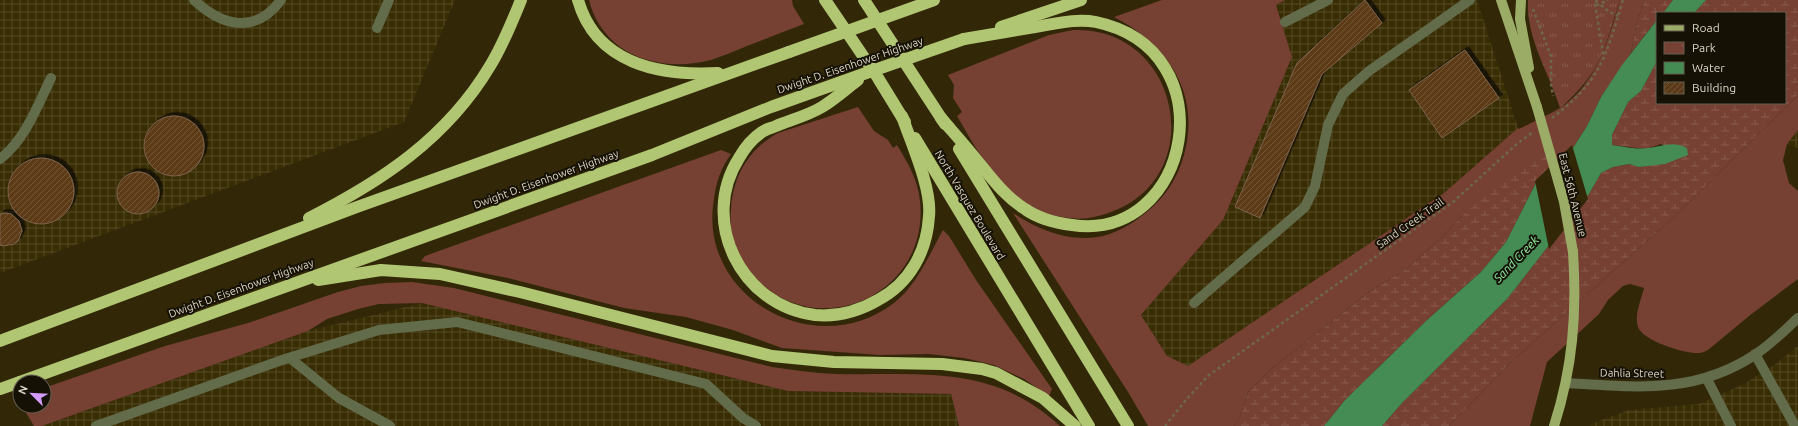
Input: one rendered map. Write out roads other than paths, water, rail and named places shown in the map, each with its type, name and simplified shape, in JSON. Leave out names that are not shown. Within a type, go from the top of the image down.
[{"type":"highway","points":[[260,243],[321,212],[385,175],[408,159],[432,138],[452,116],[490,67],[504,40],[521,0]]},
{"type":"highway","points":[[578,0],[585,18],[595,34],[610,49],[628,60],[672,72],[693,74],[729,72]]},
{"type":"highway","name":"North Vasquez Boulevard","points":[[825,0],[902,116],[1089,426]]},
{"type":"highway","name":"North Vasquez Boulevard","points":[[864,0],[941,118],[1127,423]]},
{"type":"highway","points":[[0,341],[260,243],[729,72],[934,0]]},
{"type":"highway","name":"Dwight D. Eisenhower Highway","points":[[42,374],[652,155],[771,107],[964,39],[1081,0]]},
{"type":"highway","points":[[941,118],[1009,197],[1036,216],[1060,223],[1093,226],[1127,216],[1145,204],[1153,195],[1168,174],[1175,156],[1180,137],[1181,124],[1175,86],[1167,72],[1149,49],[1130,35],[1097,22],[1074,20],[964,39]]},
{"type":"highway","points":[[869,72],[822,107],[762,132],[747,147],[739,158],[728,181],[724,196],[723,215],[727,240],[732,252],[744,274],[752,283],[774,300],[795,310],[816,315],[830,315],[852,312],[865,307],[887,296],[906,279],[919,258],[925,244],[930,215],[922,177],[902,116]]},
{"type":"highway","points":[[281,287],[381,270],[440,274],[513,290],[772,356],[834,362],[942,364],[982,369],[996,373],[1042,398],[1075,426]]},
{"type":"highway","name":"Dwight D. Eisenhower Highway","points":[[0,389],[12,385]]},
{"type":"main road","name":"East 56th Avenue","points":[[1501,0],[1537,107],[1564,202],[1572,242],[1575,288],[1574,338],[1566,382],[1554,426]]},
{"type":"main road","points":[[1521,0],[1522,30],[1537,107]]},
{"type":"street","points":[[194,0],[220,17],[236,23],[253,23],[262,18],[281,0]]},
{"type":"street","points":[[377,28],[389,0]]},
{"type":"street","points":[[1285,22],[1328,0]]},
{"type":"street","points":[[1194,303],[1305,207],[1315,186],[1328,125],[1343,94],[1369,71],[1470,0]]},
{"type":"street","points":[[0,159],[6,154],[28,126],[51,78]]},
{"type":"street","name":"Dahlia Street","points":[[1566,382],[1653,387],[1673,386],[1707,379],[1727,370],[1755,354],[1798,318]]},
{"type":"street","points":[[96,426],[290,358],[379,330],[457,322],[706,384],[743,418],[756,426]]},
{"type":"street","points":[[1755,354],[1795,426]]},
{"type":"street","points":[[290,358],[339,398],[390,426]]},
{"type":"street","points":[[1707,379],[1731,426]]},
{"type":"water","points":[[1673,0],[1706,0],[1695,12],[1664,12]]},
{"type":"water","name":"Sand Creek","points":[[1656,21],[1656,63],[1641,91],[1628,102],[1612,135],[1612,145],[1643,148],[1677,144],[1687,148],[1688,155],[1665,164],[1639,167],[1629,164],[1613,167],[1601,173],[1589,194],[1507,299],[1402,403],[1382,426],[1324,426],[1345,400],[1427,320],[1481,272],[1506,242],[1536,183],[1573,148],[1587,126],[1601,97],[1622,65]]}]
